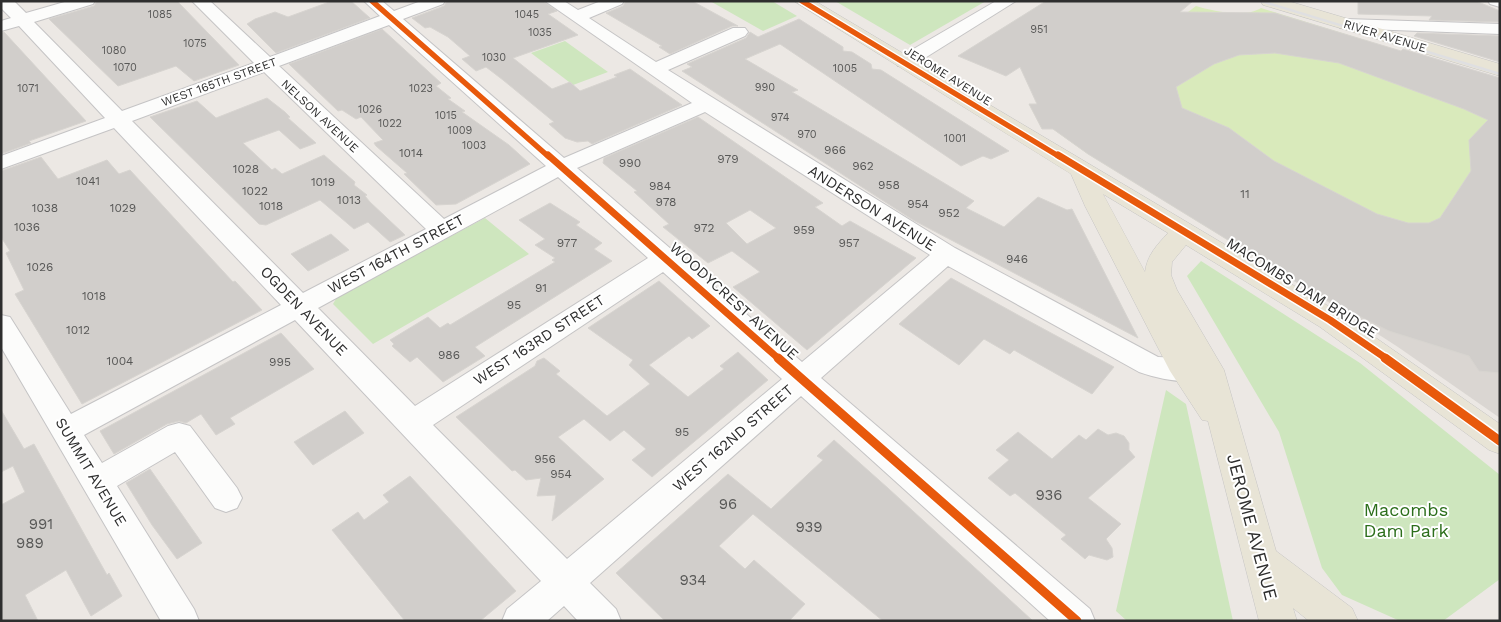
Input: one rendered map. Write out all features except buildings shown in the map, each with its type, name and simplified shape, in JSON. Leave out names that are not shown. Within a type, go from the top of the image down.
[{"type":"main road","name":"JEROME AVENUE","points":[[802,1],[905,62],[1082,172],[1096,206],[1197,370]]},
{"type":"main road","name":"RIVER AVENUE","points":[[1269,1],[1500,70]]},
{"type":"main road","name":"MACOMBS DAM BRIDGE","points":[[1082,172],[1184,231],[1330,320],[1421,382],[1500,441]]},
{"type":"main road","name":"JEROME AVENUE","points":[[1184,231],[1163,255],[1159,262],[1158,275],[1197,370],[1227,432],[1278,621]]},
{"type":"main road","points":[[1262,561],[1339,621]]},
{"type":"street","points":[[8,14],[87,1]]},
{"type":"street","name":"NELSON AVENUE","points":[[200,1],[265,65],[441,230]]},
{"type":"street","name":"WOODYCREST AVENUE","points":[[372,1],[1077,621]]},
{"type":"street","name":"WEST 165TH STREET","points":[[1,163],[437,1]]},
{"type":"street","name":"ANDERSON AVENUE","points":[[553,1],[706,104],[946,254],[1136,359],[1156,368],[1197,370]]},
{"type":"street","points":[[576,17],[616,1]]},
{"type":"street","points":[[905,62],[1008,1]]},
{"type":"street","points":[[1496,1],[1500,2]]},
{"type":"street","name":"OGDEN AVENUE","points":[[8,14],[118,118],[603,621]]},
{"type":"street","points":[[1346,24],[1500,29]]},
{"type":"street","points":[[655,69],[739,32]]},
{"type":"street","name":"WEST 164TH STREET","points":[[66,431],[561,167],[706,104]]},
{"type":"street","name":"WEST 162ND STREET","points":[[520,621],[946,254]]},
{"type":"street","name":"WEST 163RD STREET","points":[[413,423],[666,258]]},
{"type":"street","name":"SUMMIT AVENUE","points":[[1,324],[181,621]]},
{"type":"street","points":[[96,482],[179,435],[226,498]]},
{"type":"green space","points":[[710,1],[772,1],[797,16],[763,31]]},
{"type":"green space","points":[[835,1],[986,1],[910,45]]},
{"type":"green space","points":[[1196,6],[1238,13],[1247,13],[1261,8],[1500,82],[1500,373],[1479,371],[1469,356],[1389,331],[1319,296],[1088,154],[1053,129],[1042,129],[1029,104],[1037,104],[1175,22]]},
{"type":"green space","points":[[565,41],[608,72],[573,85],[531,53]]},
{"type":"green space","points":[[485,218],[529,254],[373,344],[333,304],[337,297]]},
{"type":"green space","name":"Macombs Dam Park","points":[[1201,261],[1360,363],[1500,475],[1500,579],[1443,621],[1400,621],[1342,595],[1322,568],[1279,432],[1187,276]]},
{"type":"green space","points":[[1166,390],[1186,404],[1233,621],[1127,621],[1116,611]]},
{"type":"shaded area","points":[[1319,296],[1389,331],[1469,356],[1480,371],[1500,373],[1500,418],[1398,347]]},
{"type":"railway","points":[[1261,1],[1500,74]]},
{"type":"cycle path","points":[[372,1],[1077,621]]},
{"type":"cycle path","points":[[802,1],[1330,320],[1500,441]]}]
